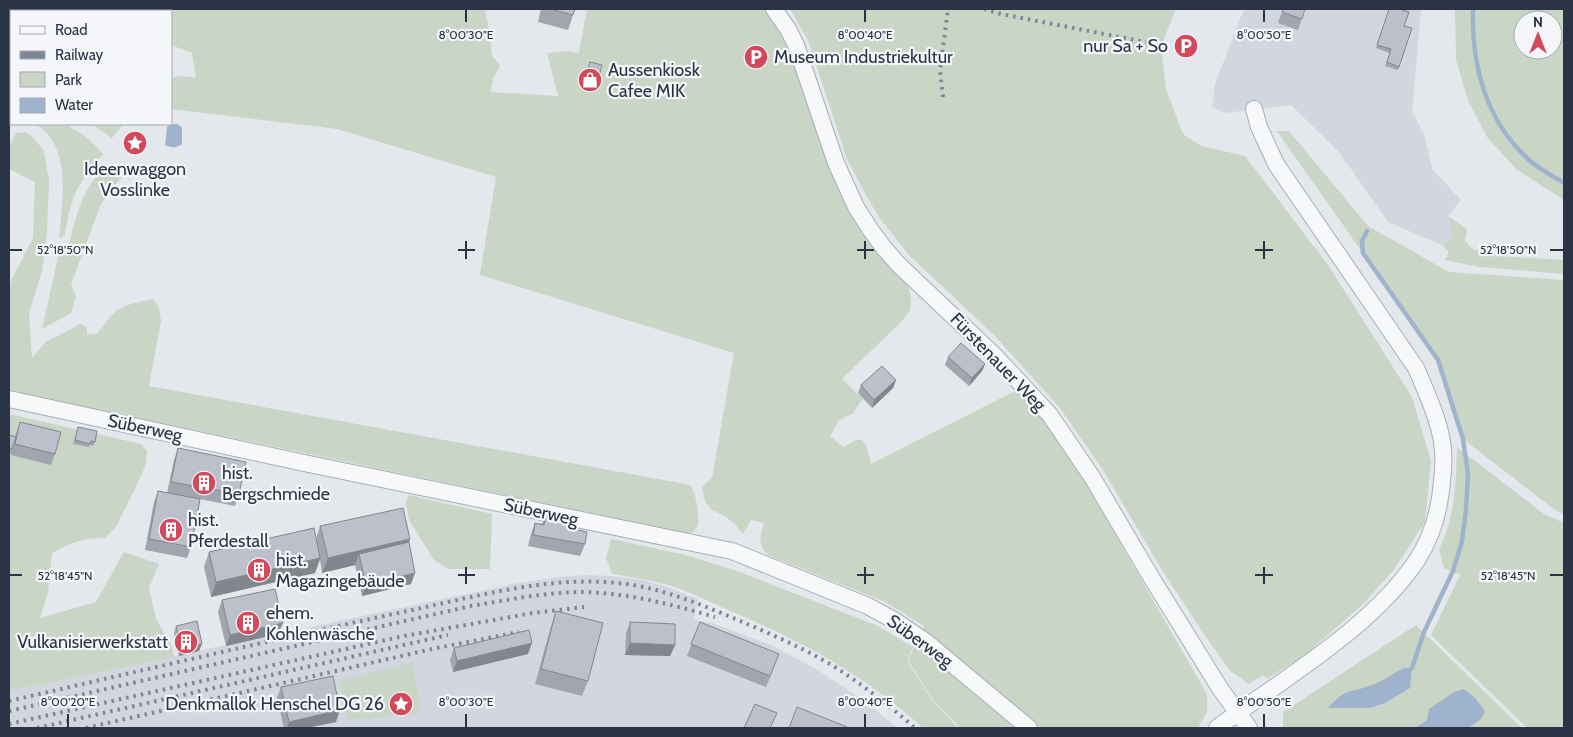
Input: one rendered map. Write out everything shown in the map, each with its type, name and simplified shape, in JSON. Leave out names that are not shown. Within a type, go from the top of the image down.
[{"type":"street","name":"Fürstenauer Weg","points":[[774,9],[788,29],[796,45],[836,164],[856,207],[870,229],[900,266],[994,355],[1050,415],[1092,477],[1221,690],[1249,728]]},
{"type":"street","points":[[1217,728],[1352,630],[1392,592],[1418,559],[1432,530],[1441,499],[1443,468],[1441,433],[1416,368],[1276,164],[1259,127],[1254,109]]},
{"type":"street","name":"Süberweg","points":[[9,399],[294,461],[732,551],[868,606],[898,622],[926,642],[1029,728]]},
{"type":"shaded area","points":[[1244,9],[1421,9],[1412,112],[1423,132],[1433,170],[1461,200],[1448,216],[1452,237],[1442,245],[1388,222],[1339,152],[1291,105],[1225,113],[1212,107],[1215,84]]},
{"type":"shaded area","points":[[585,575],[643,580],[698,599],[694,620],[712,623],[771,645],[816,669],[859,697],[898,728],[9,728],[9,691],[513,584]]},
{"type":"green space","points":[[485,9],[492,55],[500,66],[493,78],[491,92],[558,96],[547,53],[567,51],[579,53],[587,9],[765,9],[789,48],[807,96],[828,165],[847,209],[878,254],[908,285],[911,298],[910,310],[903,320],[842,379],[863,399],[852,414],[839,420],[830,436],[843,447],[856,440],[862,440],[866,445],[871,464],[1015,391],[1044,421],[1085,482],[1207,694],[1207,712],[1198,728],[960,728],[932,699],[908,660],[924,626],[885,602],[768,555],[761,544],[764,523],[751,520],[743,534],[735,524],[712,510],[705,501],[702,487],[712,478],[734,353],[480,275],[496,177],[337,129],[172,109],[172,78],[176,76],[196,77],[192,53],[172,45],[172,10],[116,10]]},
{"type":"green space","points":[[790,9],[1176,9],[1161,46],[1166,89],[1183,134],[1201,146],[1245,156],[1328,265],[1412,397],[1431,461],[1425,522],[1393,571],[1360,607],[1306,654],[1267,679],[1263,675],[1249,684],[1230,671],[1162,570],[1103,470],[1060,408],[994,335],[910,256],[881,220],[847,159],[808,40]]},
{"type":"green space","points":[[1455,9],[1564,9],[1564,200],[1516,169],[1487,137],[1468,100],[1456,60]]},
{"type":"green space","points":[[36,125],[67,125],[88,138],[103,154],[87,173],[76,191],[65,235],[59,239],[63,192],[62,176],[60,160],[55,146],[47,133]]},
{"type":"green space","points":[[93,125],[122,125],[112,138]]},
{"type":"green space","points":[[1277,131],[1289,131],[1368,226],[1449,272],[1564,280],[1564,514],[1555,510],[1463,439],[1438,360]]},
{"type":"green space","points":[[25,132],[32,136],[44,151],[49,180],[47,232],[42,271],[29,313],[32,358],[46,342],[80,324],[87,327],[87,334],[96,334],[115,312],[131,304],[154,299],[159,308],[161,321],[149,386],[691,485],[697,506],[698,526],[693,532],[686,533],[9,391],[9,285],[33,238],[35,182],[9,169],[9,147],[16,133]]},
{"type":"green space","points":[[104,169],[112,169],[123,175],[101,204],[71,284],[76,297],[71,313],[42,329],[58,257],[68,250],[76,217],[84,196],[89,186]]},
{"type":"green space","points":[[1448,216],[1467,229],[1465,241],[1473,249],[1498,256],[1564,260],[1564,274],[1479,267],[1445,260],[1449,252],[1442,245],[1452,237]]},
{"type":"green space","points":[[9,414],[141,444],[147,451],[146,464],[116,527],[105,538],[77,541],[52,553],[48,592],[40,618],[96,602],[124,552],[159,564],[149,588],[156,619],[171,645],[174,657],[9,691]]},
{"type":"green space","points":[[1457,447],[1544,514],[1564,523],[1564,728],[1527,728],[1431,635],[1460,575],[1444,568],[1439,550],[1451,513],[1455,487]]},
{"type":"green space","points":[[408,495],[492,514],[490,569],[448,569],[434,560],[409,520],[406,503]]},
{"type":"green space","points":[[611,539],[682,554],[737,571],[878,626],[913,647],[907,660],[931,699],[958,728],[923,728],[880,693],[834,662],[761,624],[680,589],[642,579],[612,574],[606,558]]},
{"type":"green space","points":[[1416,625],[1522,728],[1283,728],[1283,712]]},
{"type":"green space","points":[[412,663],[421,707],[417,714],[348,720],[339,681]]},
{"type":"water","points":[[177,124],[182,127],[182,144],[176,147],[165,145],[167,127]]},
{"type":"water","points":[[1404,668],[1412,668],[1410,688],[1385,703],[1370,708],[1328,708],[1344,694],[1376,683]]},
{"type":"water","points":[[1464,689],[1475,698],[1485,711],[1481,719],[1468,728],[1415,728],[1427,720],[1429,709],[1454,692]]},
{"type":"building","points":[[17,9],[59,9],[59,10]]},
{"type":"building","points":[[550,9],[575,9],[573,15]]},
{"type":"building","points":[[1283,9],[1305,9],[1302,19],[1282,12]]},
{"type":"building","points":[[1389,9],[1409,12],[1404,26],[1412,28],[1399,67],[1387,62],[1391,49],[1377,45]]},
{"type":"building","points":[[590,62],[602,65],[599,76],[587,73]]},
{"type":"building","points":[[961,343],[985,364],[972,378],[948,357]]},
{"type":"building","points":[[882,366],[896,380],[874,400],[861,385]]},
{"type":"building","points":[[20,422],[61,432],[55,454],[15,444]]},
{"type":"building","points":[[78,427],[97,431],[95,442],[91,441],[90,444],[75,440]]},
{"type":"building","points":[[9,435],[16,437],[12,449],[9,449]]},
{"type":"building","name":"hist. Bergschmiede","points":[[178,448],[246,462],[239,494],[171,482]]},
{"type":"building","name":"hist. Pferdestall","points":[[158,491],[200,499],[191,547],[149,539]]},
{"type":"building","points":[[403,508],[410,539],[328,558],[320,526]]},
{"type":"building","points":[[546,513],[576,519],[574,529],[587,532],[585,544],[533,535],[535,523],[544,525]]},
{"type":"building","points":[[314,528],[320,558],[216,582],[209,552]]},
{"type":"building","points":[[409,542],[415,573],[366,585],[359,554]]},
{"type":"building","name":"ehem. Kohlenwäsche","points":[[275,589],[283,623],[230,635],[222,600]]},
{"type":"building","points":[[556,611],[603,623],[588,681],[541,669]]},
{"type":"building","points":[[197,621],[202,644],[181,648],[176,626]]},
{"type":"building","points":[[630,622],[675,624],[675,645],[630,643]]},
{"type":"building","points":[[700,622],[779,654],[770,676],[691,644]]},
{"type":"building","points":[[529,630],[532,643],[457,661],[454,648]]},
{"type":"building","points":[[333,676],[340,710],[289,722],[281,687]]},
{"type":"building","points":[[755,704],[777,713],[770,728],[744,728]]},
{"type":"building","points":[[797,707],[847,727],[847,728],[789,728]]},
{"type":"waterway","points":[[1473,9],[1475,51],[1484,91],[1492,110],[1514,145],[1529,160],[1564,183]]},
{"type":"waterway","points":[[1367,231],[1362,241],[1363,253],[1438,360],[1463,439],[1468,474],[1462,541],[1453,571],[1424,632],[1412,668]]},
{"type":"railway","points":[[943,97],[940,71],[948,9]]},
{"type":"railway","points":[[984,9],[1001,14],[1166,46]]},
{"type":"railway","points":[[9,56],[10,52]]},
{"type":"railway","points":[[9,701],[486,594],[542,585],[598,582],[640,586],[667,593],[784,640],[845,674],[876,696],[915,728]]},
{"type":"railway","points":[[9,711],[471,606],[540,595],[568,592],[616,594],[715,617]]},
{"type":"railway","points":[[9,724],[404,636],[533,613],[584,607]]},
{"type":"railway","points":[[86,728],[432,649],[519,632]]},
{"type":"railway","points":[[37,728],[448,635]]},
{"type":"place","name":"nur Sa + So","points":[[1186,46]]},
{"type":"place","name":"Museum Industriekultur","points":[[756,57]]},
{"type":"place","name":"Aussenkiosk Cafee MIK","points":[[590,80]]},
{"type":"place","name":"Ideenwaggon Vosslinke","points":[[135,143]]},
{"type":"place","name":"hist. Bergschmiede","points":[[204,483]]},
{"type":"place","name":"hist. Pferdestall","points":[[171,530]]},
{"type":"place","name":"hist. Magazingebäude","points":[[259,570]]},
{"type":"place","name":"ehem. Kohlenwäsche","points":[[248,623]]},
{"type":"place","name":"Vulkanisierwerkstatt","points":[[186,642]]},
{"type":"place","name":"Denkmallok Henschel DG 26","points":[[401,704]]}]
